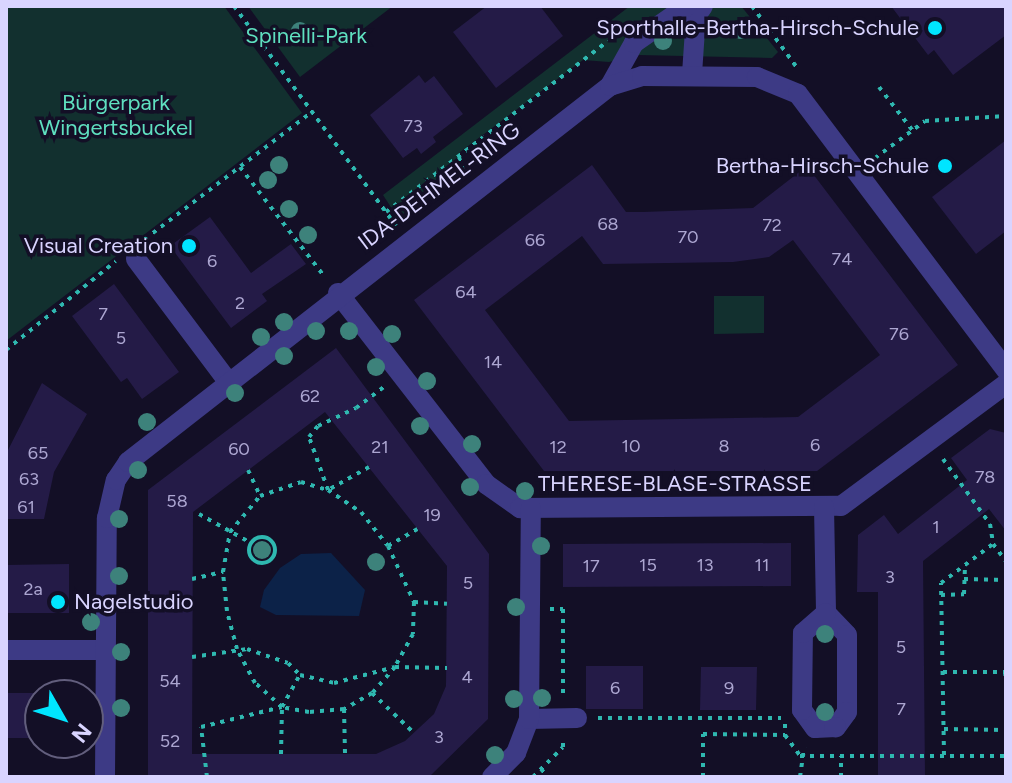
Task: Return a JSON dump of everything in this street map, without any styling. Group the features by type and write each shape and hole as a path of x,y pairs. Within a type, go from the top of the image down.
{"street":[{"path":"610,86 634,43 687,6"},
{"path":"692,74 696,16 703,6"},
{"name":"IDA-DEHMEL-RING","path":"105,777 107,518 116,480 142,446 610,86 642,76 692,74 757,77 798,94"},
{"path":"798,94 1006,370"},
{"path":"132,253 227,380"},
{"name":"THERESE-BLASE-STRASSE","path":"338,293 486,484 520,508 841,506 1006,384"},
{"name":"THERESE-BLASE-STRASSE","path":"824,507 826,613"},
{"path":"492,777 516,753 529,719 531,508"},
{"path":"826,613 847,635 847,712 836,727 815,728 793,714 803,633 826,613"},
{"path":"6,650 107,650"},
{"path":"529,719 570,718"}],"path":[{"path":"234,6 407,241"},
{"path":"752,6 806,79 798,94"},
{"path":"386,212 613,37"},
{"path":"879,87 913,131"},
{"path":"6,350 312,112"},
{"path":"883,152 925,121 1006,116"},
{"path":"240,167 338,293"},
{"path":"328,490 309,437 318,426 356,408 401,373"},
{"path":"930,441 990,524 993,544 1006,561"},
{"path":"328,490 369,467"},
{"path":"248,470 260,496"},
{"path":"207,777 201,727 282,707 309,712 344,709 372,693 395,667 413,634 414,602 388,546 361,512 328,490 301,482 260,496 230,532 223,572 237,649 255,683 282,707"},
{"path":"199,514 251,543 267,538 275,553 261,563 249,552 251,543"},
{"path":"388,546 417,529"},
{"path":"944,755 941,583 993,544"},
{"path":"941,595 964,594 965,565"},
{"path":"192,579 223,572"},
{"path":"964,579 1006,580"},
{"path":"414,602 447,604"},
{"path":"529,608 563,609 570,718 563,747 533,777"},
{"path":"192,657 237,649 288,663 300,675 334,683 395,667 447,668"},
{"path":"943,672 1005,671 1006,682"},
{"path":"281,754 282,707 300,675"},
{"path":"372,693 414,733"},
{"path":"344,709 345,754"},
{"path":"615,709 616,718"},
{"path":"730,718 731,710"},
{"path":"570,718 730,718 793,714 785,735"},
{"path":"836,727 841,777"},
{"path":"800,777 800,756 815,728"},
{"path":"944,729 1006,730"},
{"path":"703,777 703,734 785,735"},
{"path":"785,735 800,756"},
{"path":"800,756 1006,756"},
{"path":"541,769 548,777"}],"green space":[{"name":"Bürgerpark Wingertsbuckel","path":"6,6 224,6 302,113 6,341"},
{"name":"Spinelli-Park","path":"248,6 393,6 300,77"},
{"path":"630,6 741,6 778,52 772,58 638,55 609,62 583,60 460,152 455,176 398,218 383,195"},
{"path":"714,296 764,296 764,333 714,334"}],"water":[{"path":"331,553 365,590 359,616 276,615 260,607 264,590 280,568 301,554"}],"building":[{"path":"487,6 540,6 563,36 496,88 453,32"},
{"path":"891,6 1006,6 1006,35 953,75 934,50 928,55"},
{"path":"419,75 425,83 434,76 463,114 433,137 436,142 421,154 417,148 403,158 370,115"},
{"path":"1006,140 1006,231 976,254 932,197"},
{"path":"592,165 626,212 753,208 807,166 958,365 817,471 544,471 414,300","holes":["582,236 603,264 733,262 769,257 793,240 880,355 798,417 569,421 485,310"]},
{"path":"210,217 251,273 291,244 306,264 262,294 267,301 231,328 170,246"},
{"path":"114,284 179,372 142,399 127,378 121,382 72,316"},
{"path":"336,348 489,554 488,719 429,777 148,777 148,490","holes":["325,412 447,566 446,686 434,714 405,741 376,754 192,754 193,512"]},
{"path":"42,383 87,414 54,472 44,519 6,519 6,454"},
{"path":"990,429 1006,433 1006,531 989,509 923,561 925,777 878,777 878,592 857,592 858,535 884,515 898,534 967,480 951,458"},
{"path":"791,543 791,586 563,587 563,544"},
{"path":"69,564 69,613 6,613 6,565"},
{"path":"586,666 643,666 643,709 586,709"},
{"path":"701,667 757,667 756,710 700,710"},
{"path":"6,693 24,693 24,738 6,738"}],"place":[{"name":"Sporthalle-Bertha-Hirsch-Schule","path":"935,28"},
{"name":"Bertha-Hirsch-Schule","path":"945,166"},
{"name":"Visual Creation","path":"189,246"},
{"name":"Nagelstudio","path":"58,602"}]}
